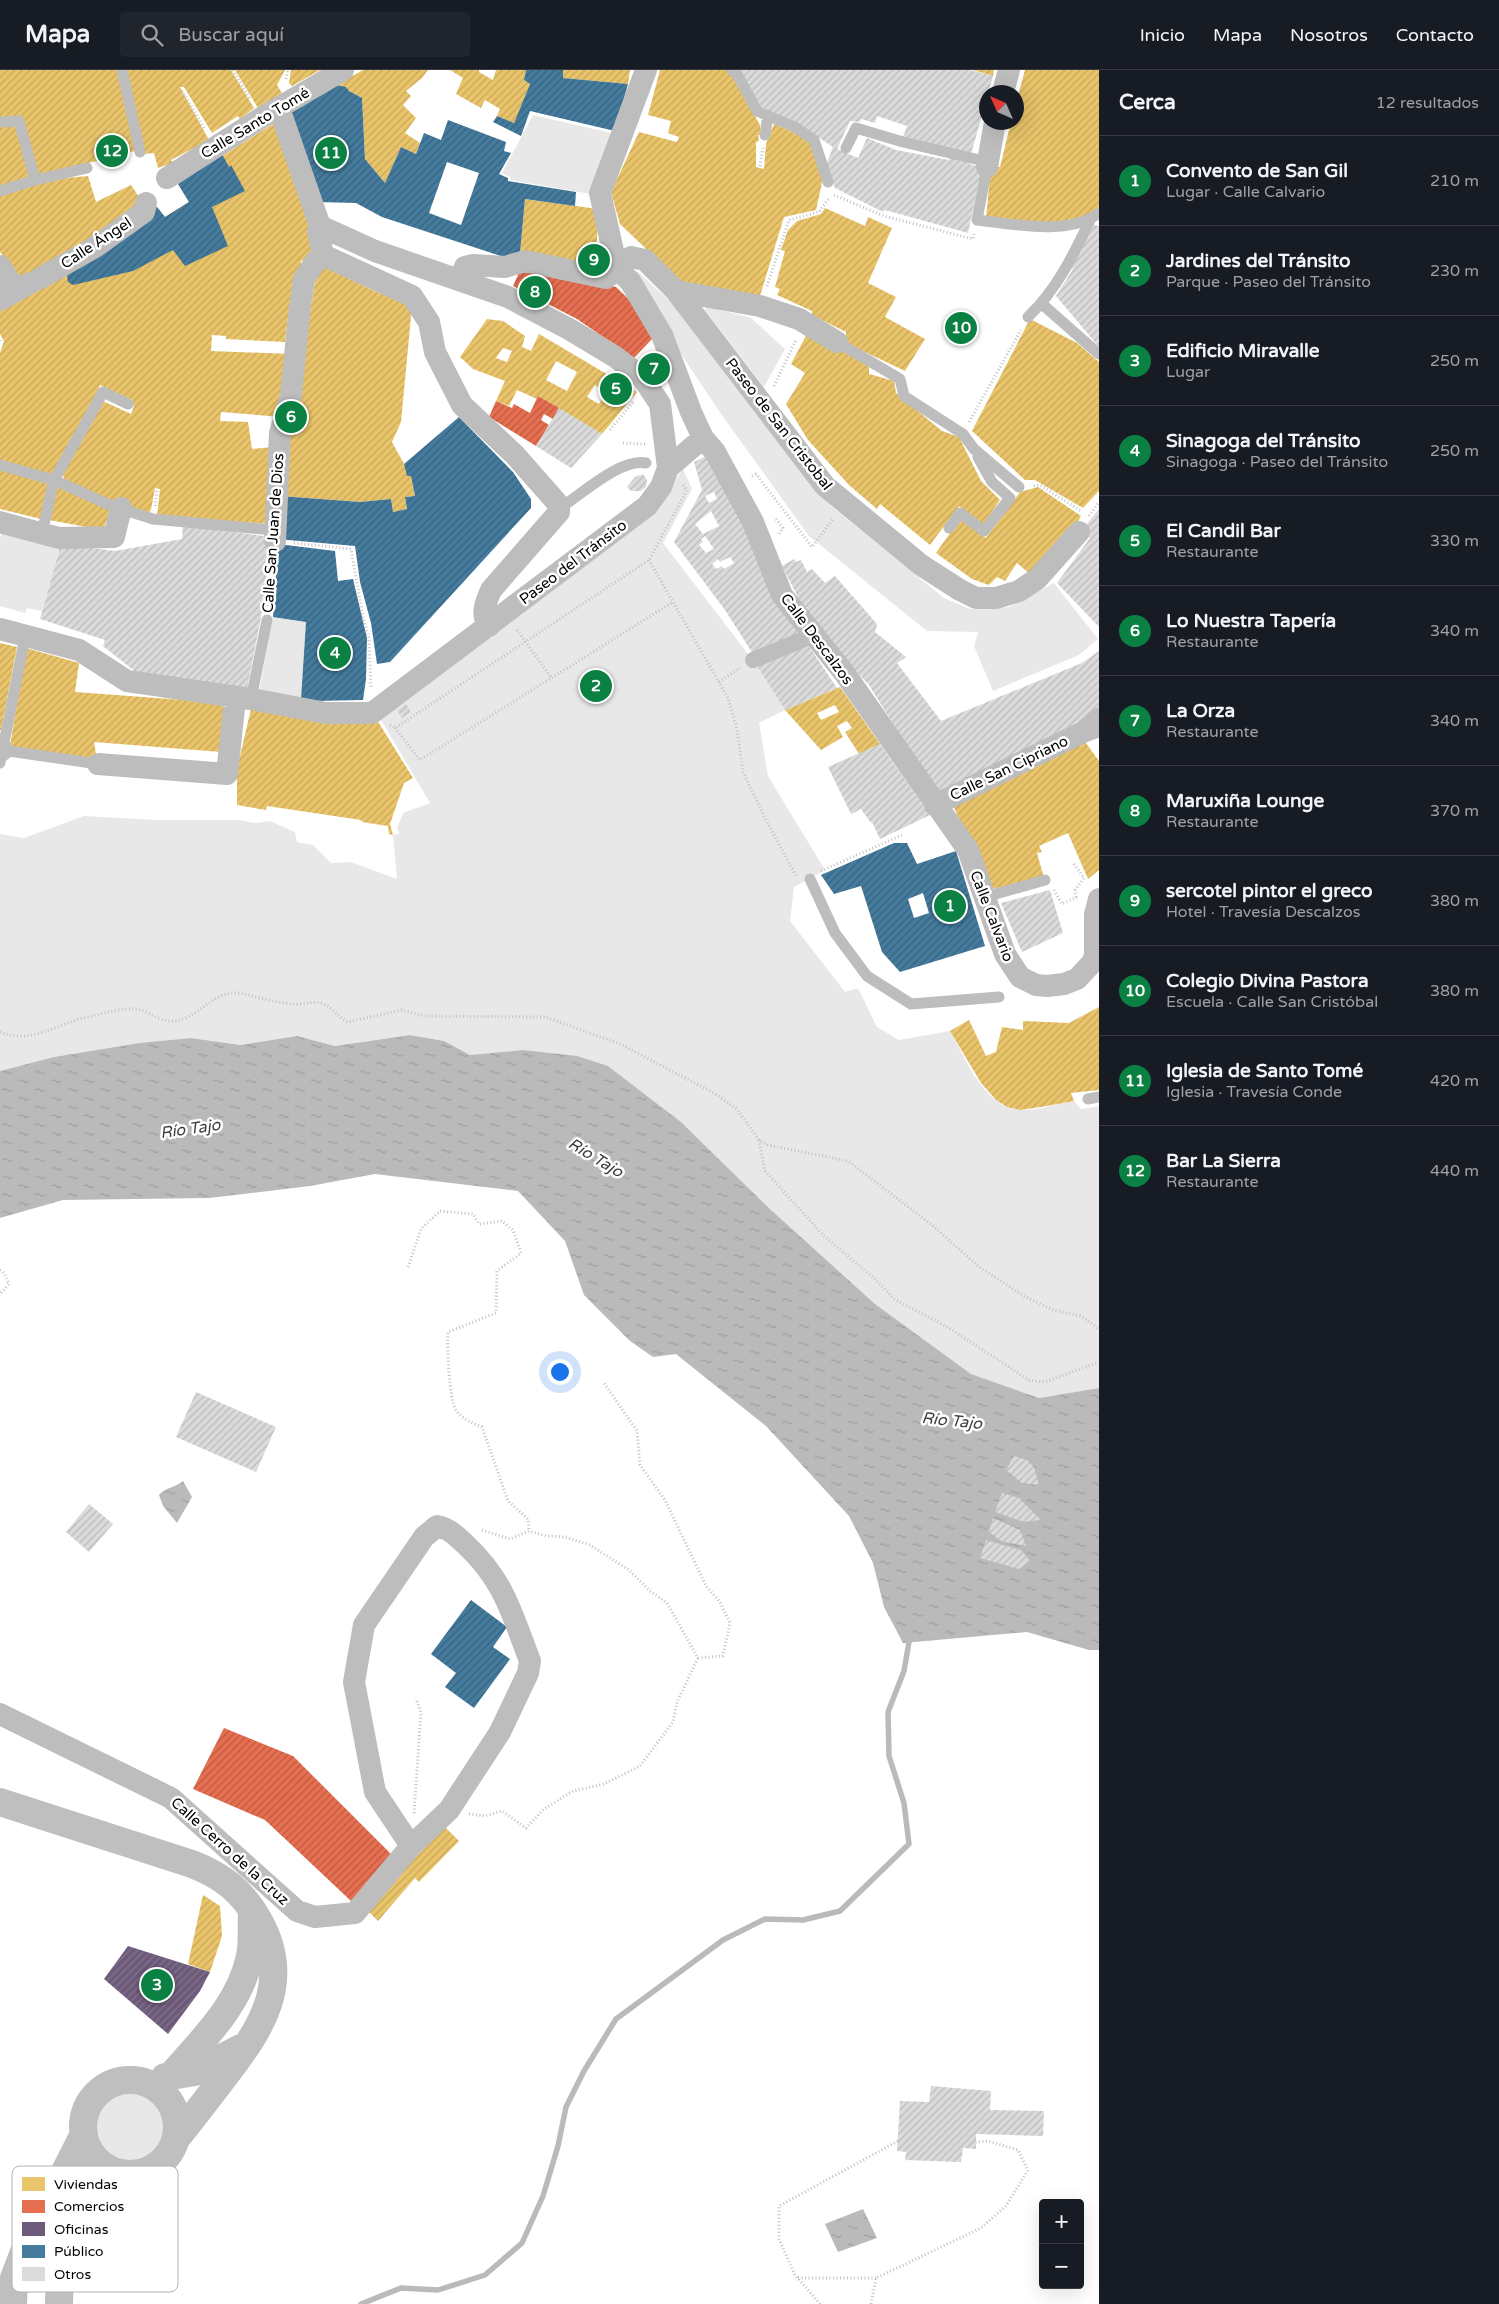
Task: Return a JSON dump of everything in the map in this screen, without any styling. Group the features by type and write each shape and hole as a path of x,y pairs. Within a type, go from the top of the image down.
{"main road":[{"path":"0,1802 192,1864 226,1881 236,1888 252,1908 268,1939 273,1979 264,2016 249,2044 176,2140 163,2161 154,2166"},
{"path":"176,2140 175,2112 168,2099 158,2089 158,2079 229,2007 244,1977 251,1954 252,1908"},
{"path":"78,2166 88,2108 95,2096 106,2088 118,2082 158,2079 195,2072 249,2044"},
{"path":"84,2134 88,2149 106,2166"},
{"path":"68,2166 84,2134"},
{"path":"13,2304 19,2292"},
{"path":"59,2304 63,2292"}],"street":[{"name":"Calle Santo Tomé","path":"167,178 270,113 343,70"},
{"path":"646,70 600,193 617,269 630,280 662,335 691,412 703,438"},
{"path":"1005,85 1009,70"},
{"path":"270,113 320,226 375,252 460,279 508,297 569,329 614,356 642,377 660,404 668,468"},
{"path":"987,165 994,130"},
{"name":"Calle Ángel","path":"21,288 95,247 144,212 146,203"},
{"path":"320,226 318,231 323,255 412,296 429,322 435,352 462,405 514,455 559,505 559,512 492,590 484,605 485,620 497,619"},
{"name":"Calle San Juan de Dios","path":"274,535 280,433 291,395 304,279 316,261 323,255"},
{"name":"Paseo de San Cristobal","path":"617,269 632,257 645,260 676,291 825,486 921,565 960,590 976,598 996,598 1019,591 1037,579 1084,524"},
{"path":"460,279 465,267 473,265 505,267 525,261 606,278 617,269"},
{"path":"0,266 21,288"},
{"path":"676,291 760,306 804,323 837,342"},
{"name":"Paseo del Tránsito","path":"372,713 647,506 661,487 668,468 703,438"},
{"name":"Calle Descalzos","path":"703,438 715,452 753,522 782,595 845,674 935,805"},
{"path":"0,522 60,538 114,537 116,507"},
{"path":"0,630 79,650 127,680 326,713 372,713"},
{"path":"753,660 814,635"},
{"path":"98,764 227,774 243,698"},
{"name":"Calle San Cipriano","path":"935,805 1094,726"},
{"name":"Calle Calvario","path":"935,805 968,850 1012,968 1020,977 1028,982 1047,986 1064,984 1077,979 1092,963 1095,956 1095,914 1089,897"},
{"path":"437,1526 447,1528 485,1562 499,1585 530,1661 528,1672 500,1732 449,1810 411,1846 375,1792 354,1682 364,1625 424,1537 437,1526"},
{"name":"Calle Cerro de la Cruz","path":"0,1714 171,1798 297,1911 316,1917 355,1913 411,1846"},
{"path":"192,1864 210,1834"}],"lane":[{"path":"122,70 140,152"},
{"path":"732,70 738,76 757,111 795,127 814,140 828,182"},
{"path":"765,135 768,116"},
{"path":"0,122 19,121 35,180"},
{"path":"846,148 856,128 987,165 977,220 1051,227 1094,216"},
{"path":"0,191 35,180 87,168"},
{"path":"1028,318 1042,304 1069,266 1094,216"},
{"path":"1042,304 1099,354"},
{"path":"837,342 900,379 904,396 963,434 974,449 992,482 1010,498 984,531 960,513 949,528"},
{"path":"42,532 54,480 103,392 128,404"},
{"path":"974,449 1019,486"},
{"path":"559,505 566,504 627,465 640,461 646,463"},
{"path":"0,465 54,480 116,507 153,519 274,535"},
{"name":"Calle San Juan de Dios","path":"243,698 267,620"},
{"path":"25,637 1,755 98,764"},
{"path":"810,877 835,932 867,976 911,1004 999,997"},
{"path":"985,897 1048,883"}],"path":[{"path":"233,70 270,113"},
{"path":"182,91 216,147"},
{"path":"760,306 788,220 819,212 831,194 884,216 973,239 977,220"},
{"path":"963,434 1028,318"},
{"path":"764,407 804,323"},
{"path":"610,430 648,385"},
{"path":"395,728 649,560 687,490 668,468"},
{"path":"750,481 752,475 756,474 812,547 846,503"},
{"path":"1019,486 1040,485 1084,524 1099,502"},
{"path":"762,545 778,535 783,528 773,514"},
{"path":"274,535 351,550 363,617 369,638 372,713 395,728 420,760 673,602"},
{"name":"Calle San Juan de Dios","path":"267,620 274,535"},
{"path":"649,560 728,698 737,729 743,772 762,814 798,880 810,877 902,834"},
{"path":"497,619 524,641 551,677"},
{"path":"719,682 753,660"},
{"path":"1048,883 1062,904 1089,897"},
{"path":"0,1032 24,1038 84,1018 136,1009 160,1020 173,1022 190,1016 220,996 231,992 244,992 259,998 292,1004 307,1004 316,1001 325,1004 348,1022 401,1010 424,1016 545,1017 620,1044 714,1093 737,1110 759,1140 765,1171 824,1236 874,1278 894,1299 949,1328 1028,1380 1045,1382 1096,1363"},
{"path":"759,1140 780,1148 848,1161 932,1226 978,1266 1024,1296 1053,1310 1081,1316 1099,1329"},
{"path":"408,1267 421,1229 440,1211 473,1214 479,1224 502,1220 513,1230 521,1253 497,1271 496,1313 448,1332 446,1350 454,1408 463,1418 482,1427 508,1501 528,1519 529,1531"},
{"path":"0,1270 4,1273 9,1284 0,1294"},
{"path":"604,1383 637,1431 640,1466 664,1500 706,1586 720,1602 730,1623 723,1656 698,1658"},
{"path":"447,1528 462,1524 510,1539 529,1531 546,1536 565,1537 590,1545 629,1570 650,1591 667,1603 698,1658"},
{"path":"449,1810 485,1816 502,1811 526,1828 544,1809 573,1791 604,1784 640,1766 673,1722 677,1702 698,1658"},
{"path":"411,1846 421,1712 416,1699"},
{"path":"820,2304 798,2278 778,2238 779,2206 898,2141"},
{"path":"798,2278 876,2278 981,2228 1006,2206 1028,2170 1018,2150 988,2141 976,2142"},
{"path":"871,2304 876,2278"}],"shaded area":[{"path":"533,115 611,133 591,194 510,180 510,177 502,173"},
{"path":"636,270 671,302 831,506 944,598 970,609 1009,607 1054,583 1098,639 1079,655 993,691 974,646 978,632 927,631 809,536 721,414 673,342"},
{"path":"706,306 751,318 785,349 764,387 705,310"},
{"path":"683,469 692,489 663,543 755,663 785,710 759,723 768,776 825,870 794,887 790,921 845,992 858,988 877,1027 899,1040 950,1031 977,1080 996,1100 1007,1107 1027,1110 1074,1101 1081,1109 1099,1106 1099,1388 1039,1398 971,1374 875,1304 770,1209 681,1122 608,1066 523,1050 470,1055 444,1041 410,1035 335,1046 297,1036 240,1045 191,1038 139,1043 54,1057 0,1071 0,834 24,838 84,816 156,820 237,820 256,823 270,821 295,832 297,842 313,845 331,863 351,862 397,879 393,835 399,834 397,828 403,813 430,803 380,718 654,510"},
{"path":"3,530 61,544 42,611 27,608 25,613 0,606 0,537"},
{"path":"273,617 306,622 301,697 259,692"},
{"path":"138,2090 157,2100 165,2112 167,2126 165,2140 157,2152 145,2160 124,2162 105,2152 97,2140 95,2119 105,2100 117,2092"}],"water":[{"name":"Río Tajo","path":"410,1035 444,1041 470,1055 523,1050 577,1056 608,1066 681,1122 770,1209 875,1304 971,1374 1039,1398 1099,1388 1099,1650 1089,1650 1027,1632 903,1643 884,1607 873,1563 849,1516 766,1426 676,1354 653,1357 630,1341 584,1295 565,1241 518,1191 375,1174 310,1186 209,1198 63,1200 0,1218 0,1071 54,1057 139,1043 191,1038 240,1045 297,1036 335,1046"},
{"path":"183,1481 192,1497 177,1523 163,1506 159,1495 164,1490"},
{"path":"863,2209 877,2238 838,2252 825,2224"}],"building: Viviendas":[{"path":"0,70 117,70 135,151 38,176 22,120 0,120"},
{"path":"125,70 231,70 254,108 240,119 238,116 212,133 184,87 180,87 209,140 171,160 173,163 158,168 154,153 144,154"},
{"path":"235,70 285,70 277,85 282,93 258,108"},
{"path":"291,70 320,70 292,86 289,83"},
{"path":"363,70 428,70 422,78 406,91 411,96 403,105 416,118 405,133 420,143 416,154 401,147 385,183 365,159 362,98 349,91 346,87 337,85"},
{"path":"450,70 479,70 479,72 493,80 496,70 526,70 524,80 530,84 514,123 497,116 500,109 485,100 481,108 456,94 463,78"},
{"path":"563,70 630,70 628,84 563,78"},
{"path":"660,70 729,70 760,125 761,135 758,135 759,141 756,142 756,167 764,169 766,144 774,124 807,138 813,143 823,178 816,210 784,217 760,296 681,282 620,224 611,192 639,132 677,142 679,137 668,133 671,121 648,115"},
{"path":"973,70 994,70 993,76"},
{"path":"1025,70 1099,70 1099,207 1090,215 1049,224 986,218 991,167 1000,167 1009,130 1024,130 1024,85 1021,85"},
{"path":"279,120 309,208 313,258 301,261 300,284 289,309 285,342 226,339 226,336 212,335 211,351 292,354 282,417 221,412 220,421 248,422 252,449 273,447 269,524 157,516 160,489 155,488 151,510 148,514 66,483 62,473 103,401 131,414 134,406 132,400 100,385 89,413 51,476 0,460 0,353 4,341 0,334 0,304 98,248 157,207 165,217 189,202 178,184"},
{"path":"15,123 31,180 0,189 0,124"},
{"path":"88,176 96,202 131,185 143,203 117,226 22,279 0,252 0,195 55,179"},
{"path":"525,199 598,209 596,271 520,253"},
{"path":"825,208 865,226 868,217 892,228 868,283 896,297 885,317 925,339 905,371 846,343 846,332 812,315 812,311 777,295 780,289 775,287 785,251 781,250 788,230 797,221 821,214"},
{"path":"318,263 372,290 412,306 401,422 392,442 404,464 407,476 411,476 415,496 405,497 407,509 393,512 391,499 360,502 280,496"},
{"path":"487,319 503,321 525,336 522,347 531,351 539,334 637,392 602,434 538,396 537,399 517,390 509,406 496,401 505,381 473,369 460,357","holes":["503,348 512,351 507,362 496,358","556,361 577,372 567,391 546,380","595,385 606,392 599,404 587,397"]},
{"path":"1030,319 1077,343 1099,362 1099,491 1083,508 1035,480 1025,480 972,431"},
{"path":"808,332 869,364 869,374 894,381 896,393 942,431 959,437 981,481 1000,500 983,525 959,506 930,545 880,504 877,509 849,485 808,440 786,404 805,373 791,364"},
{"path":"0,467 51,485 41,519 0,509"},
{"path":"55,484 111,509 103,530 49,520"},
{"path":"1038,487 1081,516 1070,537 1031,575 1017,563 1005,581 997,577 989,585 972,579 936,553 960,519 986,538 1020,492"},
{"path":"0,643 17,647 1,730 0,730"},
{"path":"26,648 79,663 75,692 224,703 221,752 94,742 97,760 10,746"},
{"path":"840,687 880,744 859,754 845,732 852,728 847,721 837,726 843,737 821,750 785,710","holes":["835,705 839,712 821,720 817,713"]},
{"path":"251,709 377,720 413,778 404,783 390,824 393,835 389,834 388,826 362,822 361,820 267,806 266,810 237,805 237,769"},
{"path":"1083,739 1099,761 1099,870 1088,879 1068,833 1039,846 1042,852 1037,853 1044,878 987,890 952,802"},
{"path":"1099,1007 1099,1090 1071,1093 1074,1101 1041,1107 1020,1110 1007,1107 996,1100 981,1083 950,1031 969,1020 986,1056 996,1052 1002,1027 1023,1030 1023,1021 1069,1023"},
{"path":"445,1827 459,1841 419,1882 415,1878 378,1921 367,1910"},
{"path":"203,1895 220,1906 222,1936 210,1972 188,1964"}],"building: Comercios":[{"path":"521,268 616,287 641,311 653,338 634,358 577,319 513,286"},
{"path":"538,396 559,408 553,419 544,414 541,420 549,425 536,446 489,417 496,401 512,408 514,404 530,413"},
{"path":"224,1728 293,1756 391,1854 351,1901 265,1820 193,1789"}],"building: Oficinas":[{"path":"128,1946 210,1972 200,1991 168,2034 104,1979"}],"building: Público":[{"path":"526,70 563,70 563,78 628,84 615,131 530,111 521,136 493,122 497,116 514,123 530,84 524,80"},
{"path":"337,85 346,87 349,91 362,98 365,159 385,183 401,147 416,154 424,133 441,140 448,120 506,142 504,151 511,153 499,174 508,178 508,181 576,192 575,206 525,199 520,253 513,260 382,217 356,203 317,202 284,113","holes":["447,162 479,173 461,225 429,213"]},
{"path":"222,154 229,167 231,165 245,191 212,207 228,246 185,266 173,250 133,271 73,285 68,282 66,269 157,207 165,217 189,202 178,184"},
{"path":"459,417 513,472 531,499 531,508 390,662 377,664 371,623 360,582 355,546 277,539 280,496 360,502 391,499 393,512 407,509 405,497 415,496 411,476 407,476 404,464"},
{"path":"278,544 335,551 338,581 353,579 367,638 366,679 363,700 314,701 301,699 306,622 273,617"},
{"path":"894,843 907,843 917,864 956,851 985,946 900,972 882,952 861,886 834,894 821,875","holes":["923,893 929,913 914,918 908,899"]},
{"path":"471,1600 507,1627 493,1647 510,1659 474,1708 445,1687 456,1673 431,1654"}],"building: Otros":[{"path":"740,70 970,70 993,76 990,85 979,85 979,126 969,164 982,167 968,233 885,210 883,212 835,188 826,165 833,147 792,120 759,106","holes":["877,116 907,126 903,137 951,149 949,160 896,150 867,138 858,158 837,149 850,121 860,122 861,119 875,123"]},
{"path":"1092,224 1099,226 1099,347 1056,296 1073,269 1072,267"},
{"path":"559,408 602,434 571,468 536,446"},
{"path":"708,455 801,635 753,654 725,610 674,542 702,490 694,462","holes":["714,492 717,499 709,503 705,496","711,511 719,526 703,534 695,524","705,536 714,549 706,553 699,545 703,542 701,539","730,557 734,563 724,569 722,566 716,569 712,564 718,559 720,562"]},
{"path":"643,474 647,480 646,487 641,491 631,491 627,487 635,477"},
{"path":"1099,509 1099,627 1057,583 1090,538 1082,530"},
{"path":"183,525 271,537 262,612 247,689 147,681 103,646 105,640 40,619 61,544 115,551 182,539"},
{"path":"794,559 796,562 801,560 807,572 812,569 825,583 835,576 877,624 875,632 906,657 897,663 941,721 1082,663 1099,651 1099,709 1030,751 938,796 869,685 847,662 800,601 782,566"},
{"path":"804,639 837,688 785,710 755,663"},
{"path":"406,704 411,712 402,718 397,710"},
{"path":"880,744 930,815 880,839 872,822 861,809 851,814 828,767"},
{"path":"1050,890 1063,933 1022,952 1001,903"},
{"path":"196,1392 276,1427 256,1472 176,1437"},
{"path":"1014,1456 1027,1460 1034,1467 1039,1485 1022,1483 1006,1470"},
{"path":"1002,1493 1019,1498 1041,1520 1024,1522 995,1512"},
{"path":"89,1504 113,1524 89,1552 66,1532"},
{"path":"993,1518 1020,1530 1026,1546 1001,1541 989,1532"},
{"path":"986,1540 1021,1550 1030,1561 1019,1569 980,1558"},
{"path":"931,2086 991,2091 990,2110 1044,2111 1043,2136 976,2134 976,2149 963,2148 961,2162 905,2160 906,2152 897,2151 900,2101 929,2102"}],"waterway":[{"path":"361,2304 401,2288 438,2290 485,2275 522,2243 543,2196 558,2146 566,2107 584,2071 616,2019 723,1940 765,1919 803,1920 840,1911 909,1844 904,1803 889,1756 888,1712 904,1671 910,1636"}],"place":[{"name":"Bar La Sierra","path":"112,151"},
{"name":"Iglesia de Santo Tomé","path":"331,153"},
{"name":"sercotel pintor el greco","path":"594,260"},
{"name":"Maruxiña Lounge","path":"535,292"},
{"name":"Colegio Divina Pastora","path":"961,328"},
{"name":"La Orza","path":"654,369"},
{"name":"El Candil Bar","path":"616,389"},
{"name":"Lo Nuestra Tapería","path":"291,417"},
{"name":"Sinagoga del Tránsito","path":"335,653"},
{"name":"Jardines del Tránsito","path":"596,686"},
{"name":"Convento de San Gil","path":"950,906"},
{"name":"Edificio Miravalle","path":"157,1985"}]}
